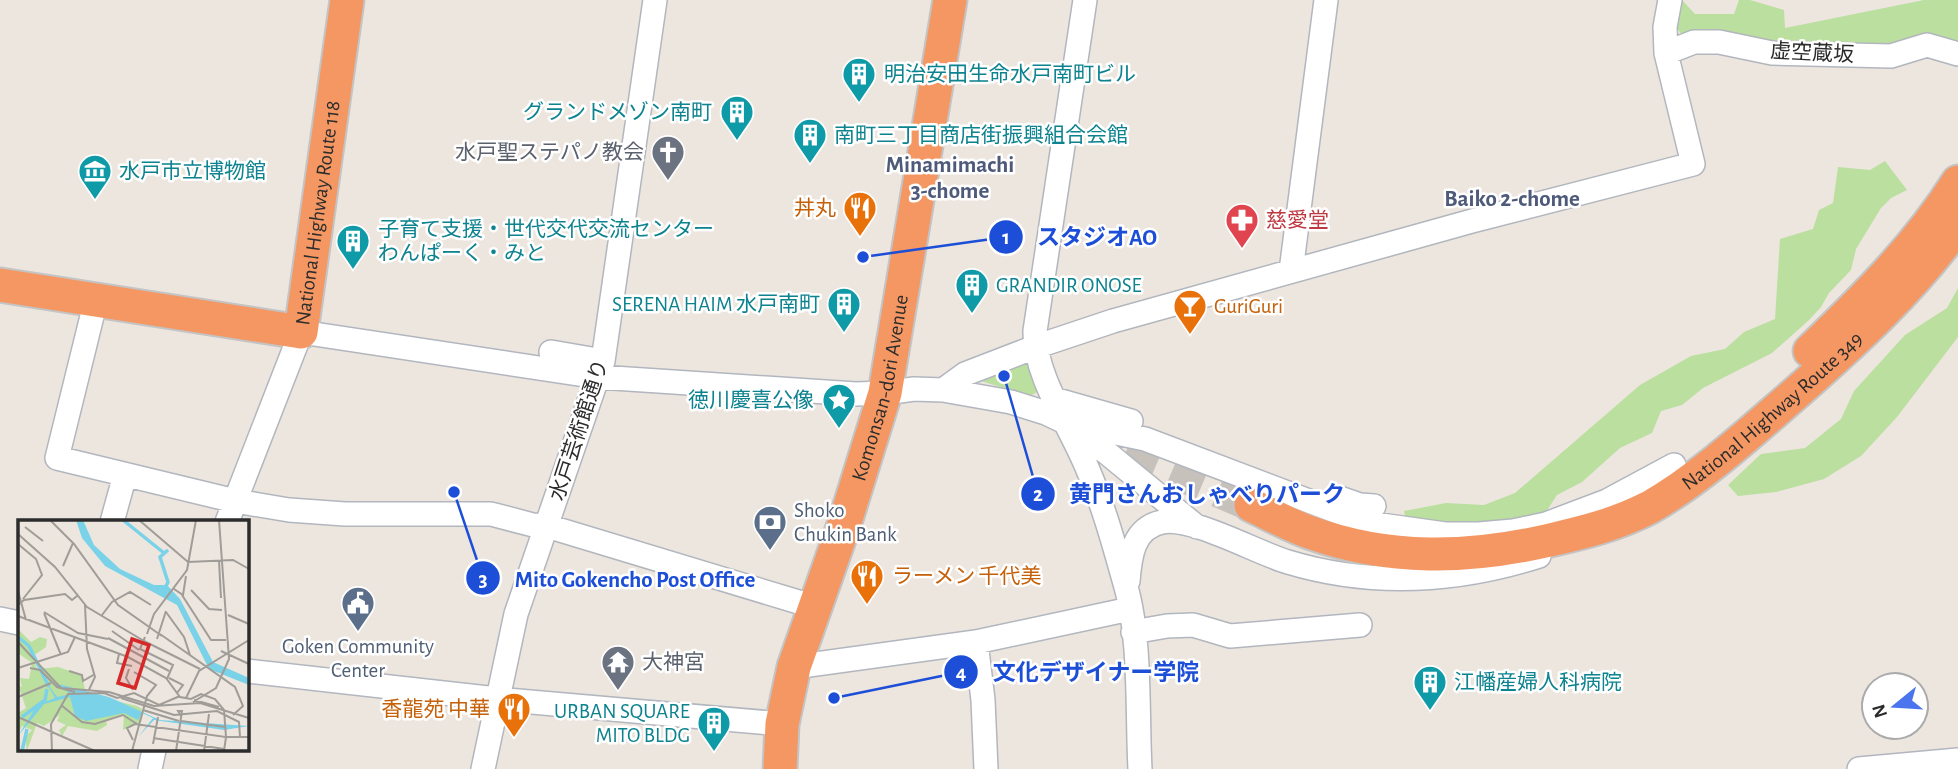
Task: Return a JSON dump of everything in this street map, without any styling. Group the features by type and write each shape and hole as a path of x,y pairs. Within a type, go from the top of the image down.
{"highway":[{"name":"National Highway Route 118","path":"0,285 301,332 347,0"},
{"name":"Komonsan-dori Avenue","path":"780,769 782,724 794,667 873,437 885,393 950,0"},
{"name":"National Highway Route 349","path":"1549,541 1608,510 1674,465 1808,354 1854,309 1920,235 1958,182"},
{"name":"National Highway Route 349","path":"1251,505 1309,532 1374,549 1448,556 1549,541 1615,524 1652,506 1749,434 1822,370 1902,293 1958,225"}],"street":[{"name":"水戸芸術館通り","path":"483,769 516,614 601,369 654,0"},
{"path":"1085,0 1035,331 1035,347 1054,399 1094,484 1128,600 1133,632 1140,769"},
{"path":"1291,271 1326,0"},
{"path":"943,390 965,374 1113,321 1601,186 1693,164 1666,53 1665,27 1670,0"},
{"name":"虚空蔵坂","path":"1666,53 1694,42 1719,41 1772,53 1891,56 1927,45 1958,54"},
{"path":"96,300 57,458 125,475 231,511 491,514 547,526 815,607"},
{"path":"231,511 301,332 601,369 842,393 943,390 1011,401 1067,423 1145,439 1367,523 1445,534 1502,532 1546,524 1606,501 1674,465"},
{"path":"551,352 601,369"},
{"path":"1054,399 1147,426 1340,498 1360,505 1374,506"},
{"path":"1067,423 1198,527"},
{"path":"113,520 125,475"},
{"path":"1128,600 1131,551 1145,530 1156,524 1174,521 1198,527 1287,562 1334,573 1386,579 1420,578 1455,576 1518,563 1597,538 1652,506"},
{"path":"794,667 976,642 1128,600"},
{"path":"0,619 18,623"},
{"path":"1133,632 1192,625 1230,636 1360,625"},
{"path":"976,642 983,700 986,769"},
{"path":"248,671 497,699 782,724"},
{"path":"1859,769 1958,760"}],"green space":[{"path":"1677,0 1682,0 1695,14 1734,14 1739,0 1750,0 1784,10 1785,28 1924,0 1958,0 1958,57 1934,61 1917,41 1871,46 1682,35 1671,20"},
{"path":"1885,161 1907,190 1891,198 1881,208 1856,249 1851,270 1809,320 1772,353 1703,388 1682,405 1661,411 1652,433 1620,448 1582,482 1557,495 1544,515 1500,525 1406,522 1404,511 1446,503 1484,505 1515,493 1640,385 1691,356 1725,349 1744,332 1775,319 1780,239 1813,229 1819,210 1833,203 1838,167 1870,170"},
{"path":"1958,288 1958,337 1897,417 1861,456 1824,479 1776,492 1738,496 1728,485 1761,454 1805,448 1841,419 1854,391 1905,335 1947,308"},
{"path":"1028,356 1039,391 1030,396 971,378"}],"tunnel":[{"path":"1080,432 1251,505"}],"place":[{"name":"明治安田生命水戸南町ビル","path":"859,104"},
{"name":"グランドメゾン南町","path":"737,142"},
{"name":"南町三丁目商店街振興組合会館","path":"810,165"},
{"name":"水戸聖ステパノ教会","path":"668,182"},
{"name":"水戸市立博物館","path":"95,201"},
{"name":"丼丸","path":"860,238"},
{"name":"慈愛堂","path":"1242,250"},
{"name":"スタジオAO","path":"863,257"},
{"name":"子育て支援・世代交代交流センター わんぱーく・みと","path":"353,271"},
{"name":"GRANDIR ONOSE","path":"972,315"},
{"name":"SERENA HAIM 水戸南町","path":"844,334"},
{"name":"GuriGuri","path":"1190,336"},
{"name":"黄門さんおしゃべりパーク","path":"1004,376"},
{"name":"徳川慶喜公像","path":"839,430"},
{"name":"Mito Gokencho Post Office","path":"454,492"},
{"name":"Shoko Chukin Bank","path":"770,552"},
{"name":"ラーメン 千代美","path":"867,606"},
{"name":"Goken Community Center","path":"358,633"},
{"name":"大神宮","path":"618,692"},
{"name":"文化デザイナー学院","path":"834,698"},
{"name":"江幡産婦人科病院","path":"1430,712"},
{"name":"香龍苑 中華","path":"514,739"},
{"name":"URBAN SQUARE MITO BLDG","path":"714,753"}],"district":[{"name":"Minamimachi 3-chome","path":"950,178"},
{"name":"Baiko 2-chome","path":"1512,199"}]}
